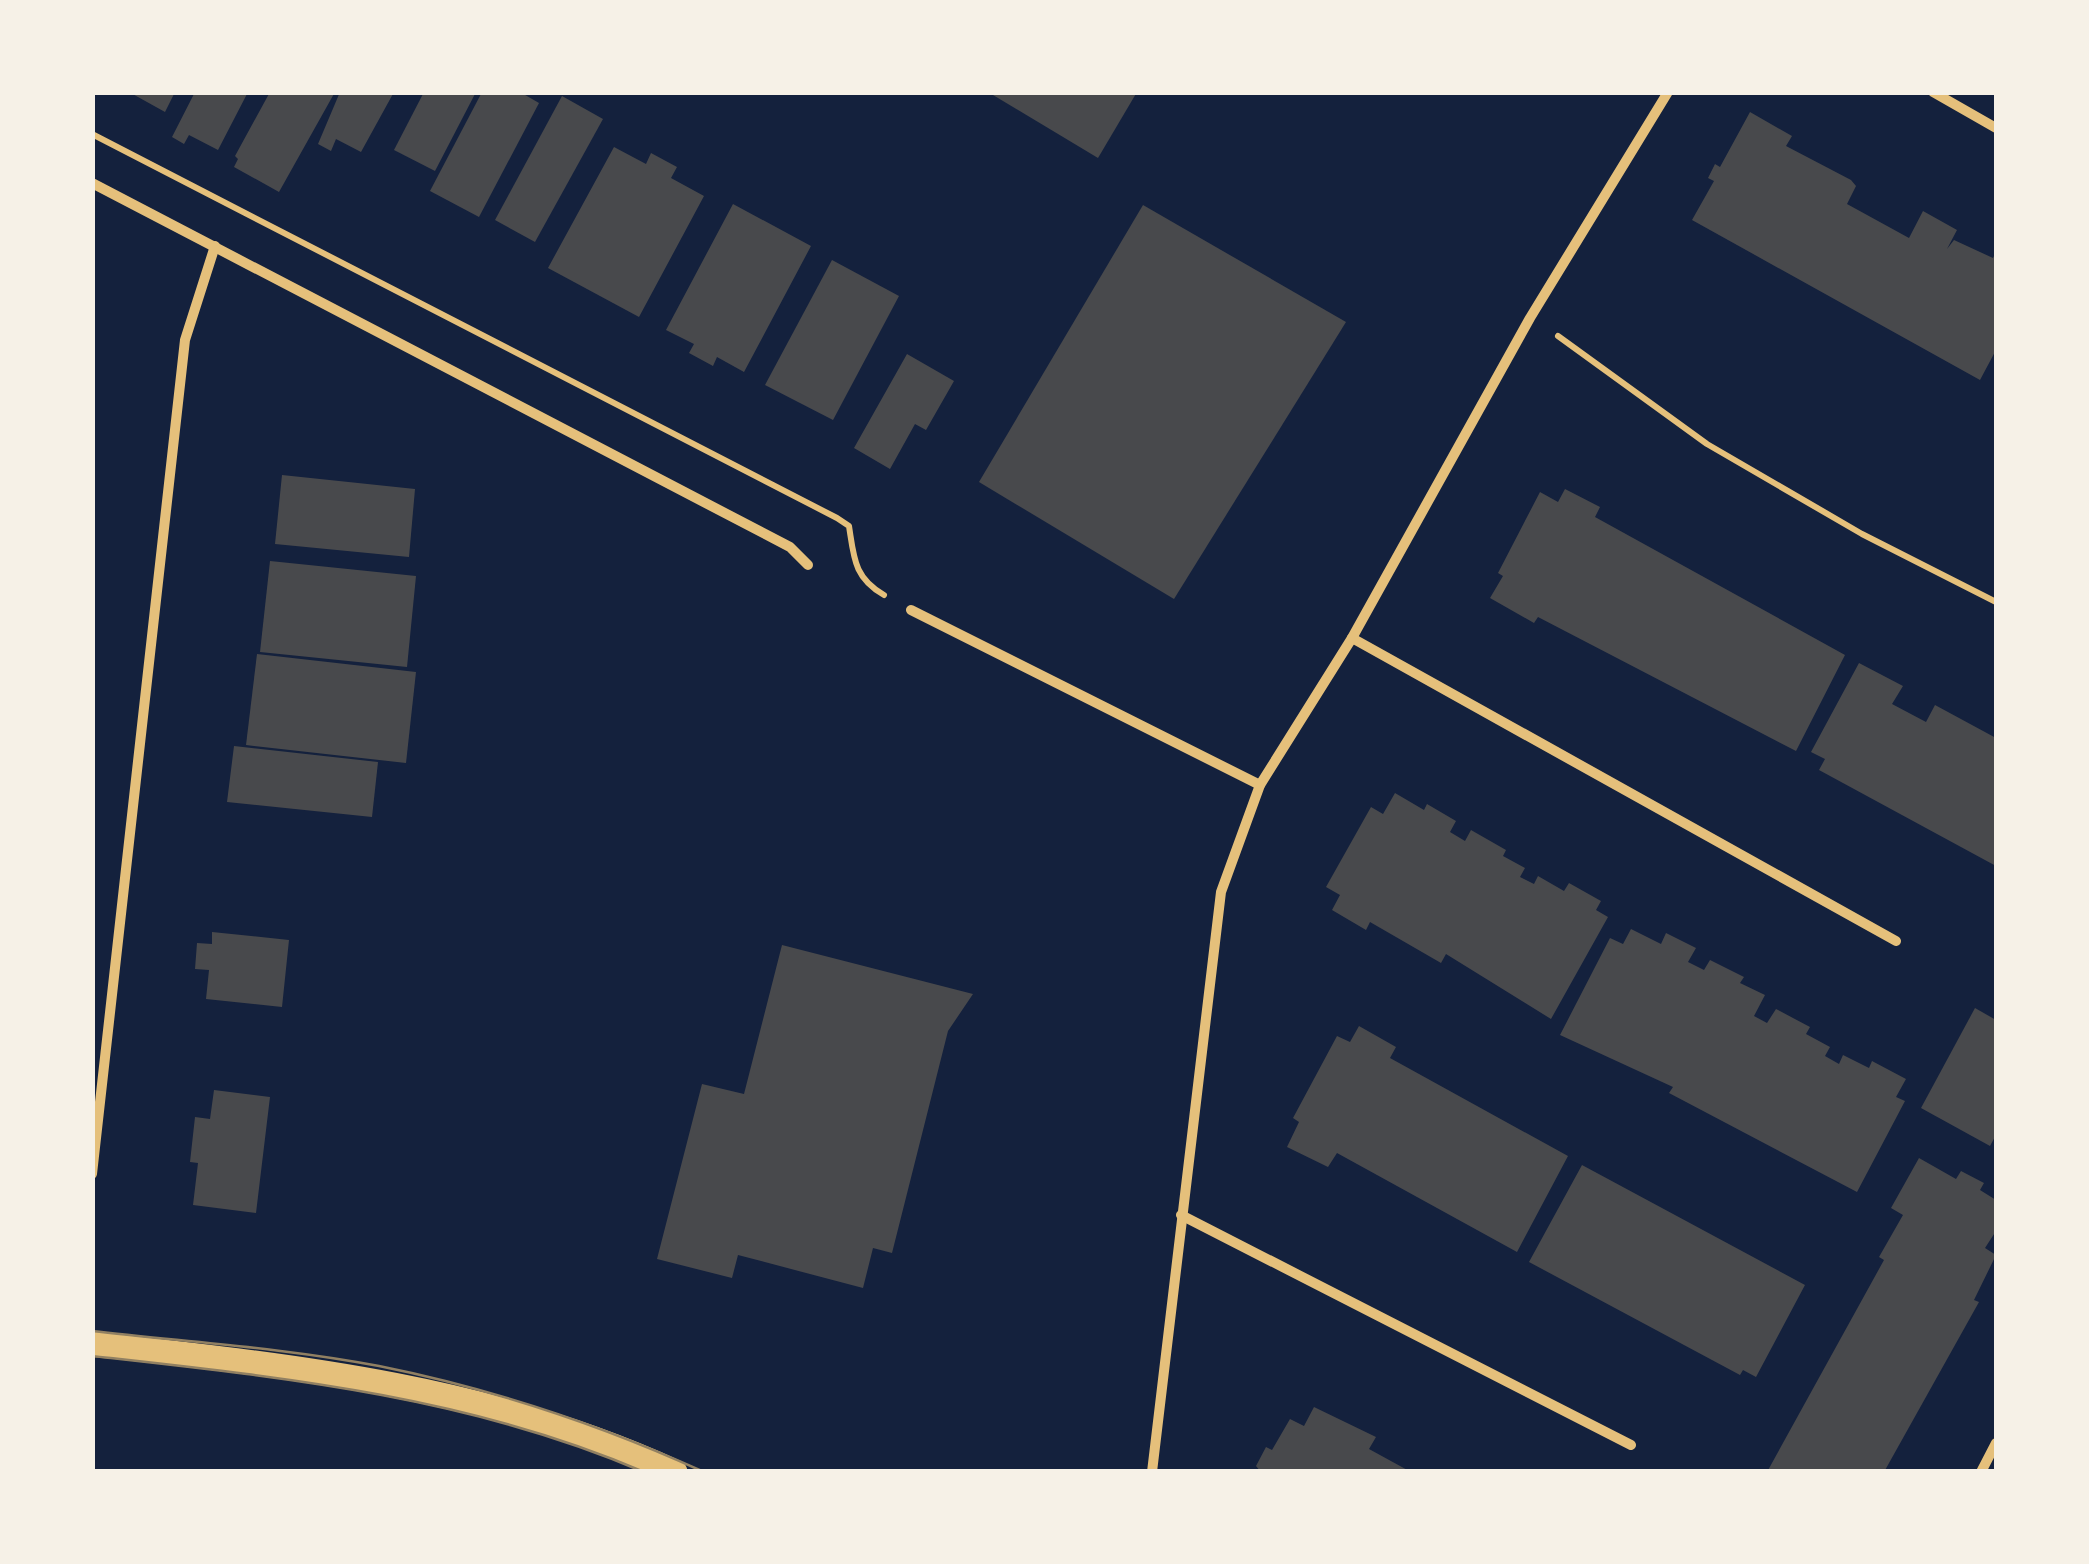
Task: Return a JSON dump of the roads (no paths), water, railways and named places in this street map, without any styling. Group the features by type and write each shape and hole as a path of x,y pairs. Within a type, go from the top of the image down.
{"main road":[{"path":"92,1344 323,1372 433,1392 604,1441 675,1472"}],"street":[{"path":"1152,1472 1221,892 1260,785 1352,638 1530,318 1668,92"},
{"path":"1933,92 1996,128"},
{"path":"92,183 790,548 808,565"},
{"path":"92,1174 186,340 215,246"},
{"path":"911,610 1260,785"},
{"path":"1352,638 1896,941"},
{"path":"1182,1215 1631,1444"},
{"path":"1981,1472 1996,1444"}],"tram line":[{"path":"92,1331 308,1354 421,1375 545,1410 704,1472"},
{"path":"92,1356 303,1382 442,1407 577,1446 644,1472"}]}
